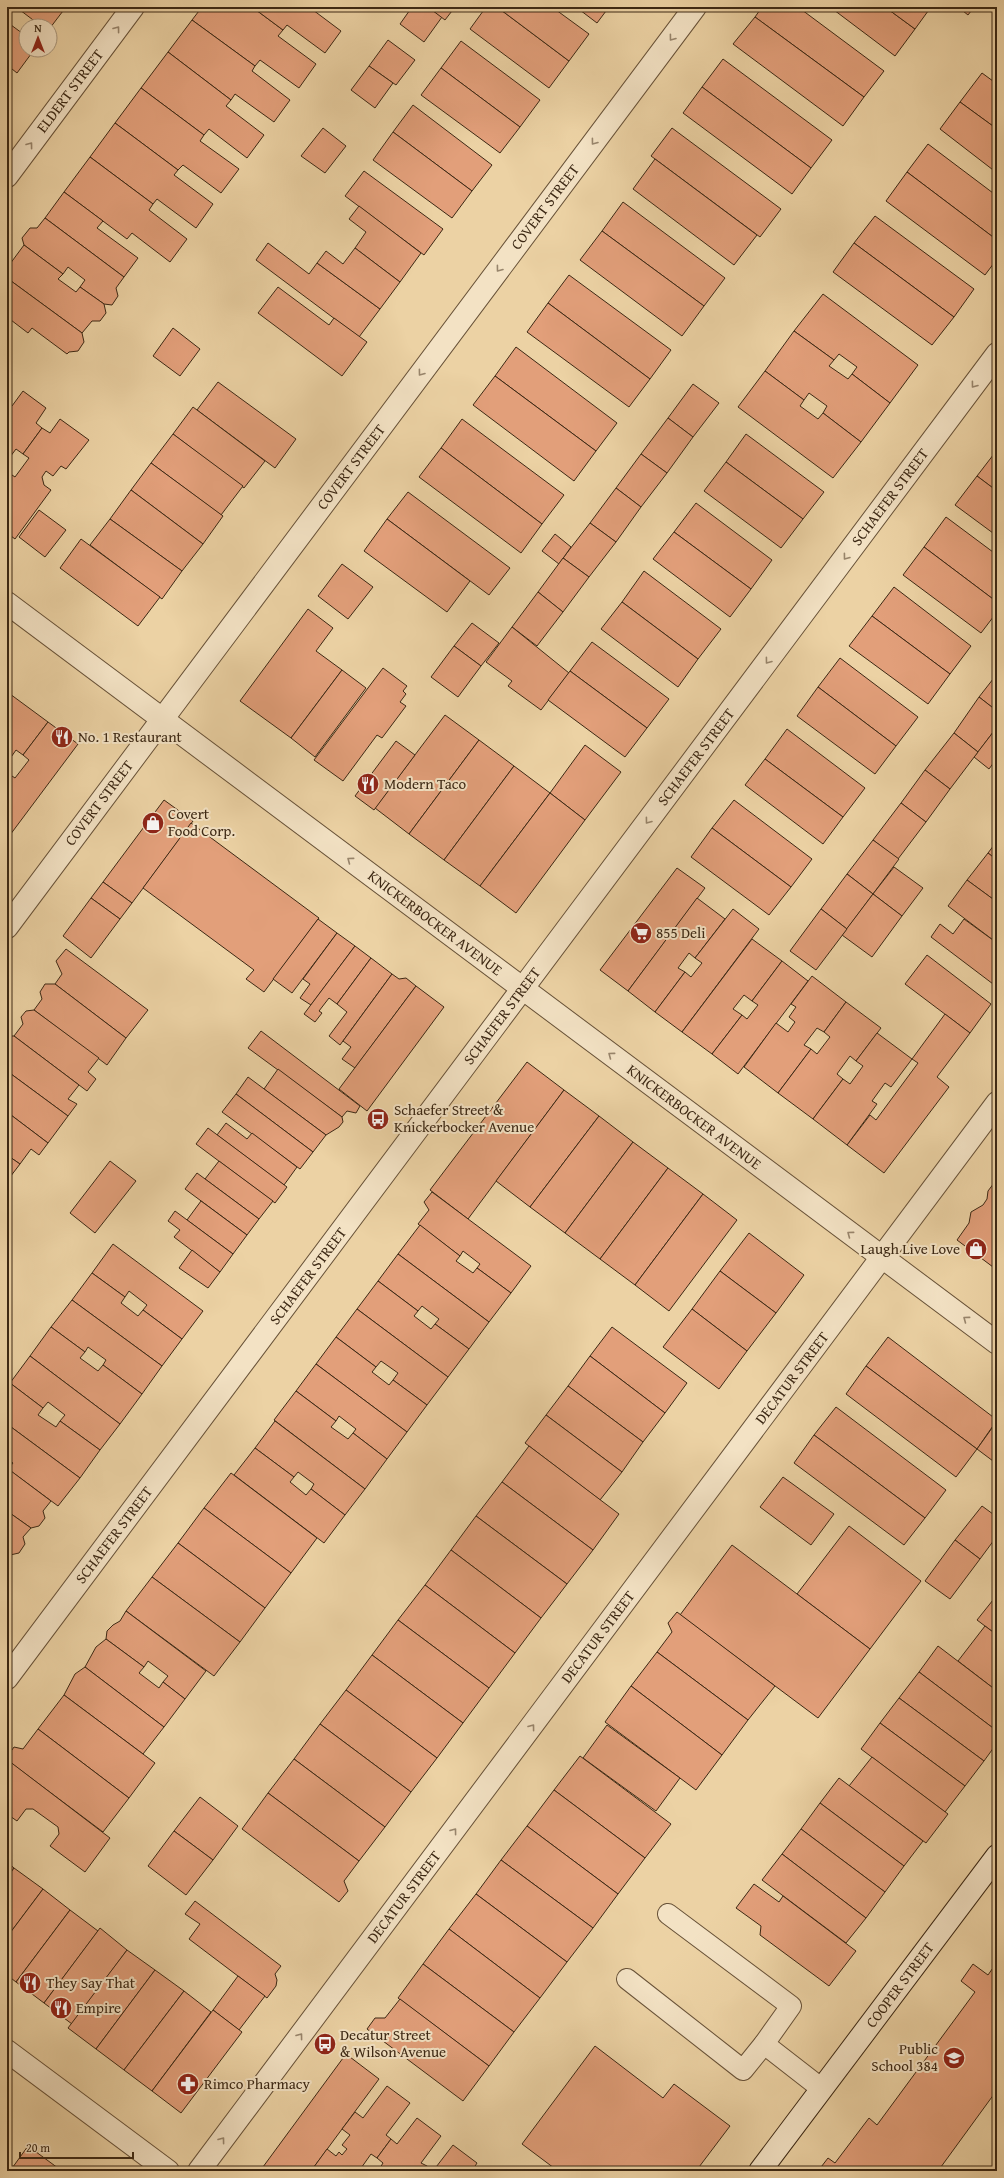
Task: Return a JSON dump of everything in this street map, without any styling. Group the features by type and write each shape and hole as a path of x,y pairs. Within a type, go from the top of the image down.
{"street":[{"name":"ELDERT STREET","path":"7,176 133,7"},
{"name":"COVERT STREET","path":"7,926 695,7"},
{"name":"SCHAEFER STREET","path":"7,1678 997,354"},
{"name":"KNICKERBOCKER AVENUE","path":"7,602 997,1343"},
{"name":"DECATUR STREET","path":"199,2171 997,1103"},
{"name":"COOPER STREET","path":"760,2171 997,1856"},
{"path":"7,2050 168,2171"}],"lane":[{"path":"627,1979 743,2070 792,2006 668,1914"},
{"path":"764,2044 822,2090"}],"building":[{"path":"16,7 66,7 58,18 30,18"},
{"path":"202,7 252,7 283,30 278,36 316,64 299,88 260,60 255,66 192,20"},
{"path":"252,7 309,7 341,31 325,53 287,25 283,30"},
{"path":"412,7 428,7 442,17 424,42 400,24"},
{"path":"428,7 455,7 445,20"},
{"path":"486,7 497,7 569,61 549,88 470,29"},
{"path":"497,7 552,7 589,34 569,61"},
{"path":"576,7 609,7 597,23"},
{"path":"762,7 798,7 884,71 864,97 755,17"},
{"path":"830,7 885,7 915,29 895,56"},
{"path":"885,7 931,7 915,29"},
{"path":"958,7 974,7 968,15"},
{"path":"755,17 864,97 843,126 733,44"},
{"path":"192,20 255,66 252,71 290,100 274,122 235,94 231,100 168,52"},
{"path":"7,22 18,30 18,58 28,58 17,73 7,65"},
{"path":"388,40 415,60 396,85 369,66"},
{"path":"461,41 540,100 520,127 441,68"},
{"path":"168,52 231,100 226,106 264,135 247,158 209,129 204,135 141,88"},
{"path":"723,59 832,140 811,168 702,87"},
{"path":"369,66 393,83 375,108 351,90"},
{"path":"441,68 520,127 500,153 421,95"},
{"path":"982,73 997,84 997,129 960,102"},
{"path":"702,87 811,168 792,194 683,113"},
{"path":"141,88 204,135 200,141 239,169 221,193 183,165 178,170 115,123"},
{"path":"960,102 997,129 997,173 940,129"},
{"path":"413,105 492,165 472,191 393,132"},
{"path":"115,123 178,170 174,175 213,204 196,228 157,199 153,204 90,157"},
{"path":"323,128 346,146 325,173 301,156"},
{"path":"672,128 781,209 760,237 651,156"},
{"path":"393,132 472,191 452,218 373,160"},
{"path":"928,144 997,196 997,240 907,172"},
{"path":"90,157 153,204 149,210 187,239 170,262 132,233 127,239 64,192"},
{"path":"655,159 757,235 734,265 633,189"},
{"path":"364,171 443,229 424,255 345,196"},
{"path":"907,172 997,240 997,259 985,275 886,201"},
{"path":"64,192 103,221 97,228 138,258 124,277 45,218"},
{"path":"623,202 725,278 704,306 602,231"},
{"path":"359,206 421,253 400,282 355,248 366,232 349,219"},
{"path":"875,216 974,289 954,317 854,243"},
{"path":"45,218 124,277 116,288 118,296 112,305 104,304 80,287 85,280 68,267 63,274 24,245 22,238 30,228 37,228"},
{"path":"602,231 704,306 682,336 580,260"},
{"path":"268,243 309,274 317,263 380,309 359,337 256,260"},
{"path":"854,243 954,317 932,345 833,272"},
{"path":"24,245 63,274 58,279 76,292 80,287 104,304 106,313 100,321 92,321 82,333 7,278 7,268"},
{"path":"355,248 400,282 380,309 317,263 326,251 343,264"},
{"path":"569,275 671,350 650,379 548,303"},
{"path":"7,278 82,333 84,342 78,351 69,352 67,354 32,328 28,333 7,317"},
{"path":"278,287 329,325 334,318 367,342 342,376 258,313"},
{"path":"823,294 918,365 890,403 852,374 857,367 839,354 834,360 794,331"},
{"path":"548,303 650,379 629,407 527,332"},
{"path":"173,328 200,349 180,376 153,356"},
{"path":"794,331 834,360 829,366 848,379 852,374 890,403 861,442 823,413 827,406 809,393 804,400 765,371"},
{"path":"516,347 617,423 596,451 495,376"},
{"path":"765,371 804,400 800,406 818,419 823,413 861,442 833,478 738,407"},
{"path":"495,376 596,451 574,481 473,405"},
{"path":"218,382 296,439 275,468 197,410"},
{"path":"693,384 719,403 693,437 668,418"},
{"path":"23,391 46,408 36,423 42,428 23,454 16,449 7,461 7,402 12,406"},
{"path":"193,407 265,461 244,488 173,434"},
{"path":"668,418 693,437 667,473 641,454"},
{"path":"60,419 89,440 66,469 61,466 53,476 46,471 42,477 44,485 51,490 15,539 7,533 7,475 9,473 15,477 29,458 23,454 42,428 50,433"},
{"path":"462,419 564,495 542,524 441,448"},
{"path":"173,434 243,486 221,515 151,463"},
{"path":"746,434 824,492 803,519 726,462"},
{"path":"441,448 542,524 521,553 419,477"},
{"path":"997,450 997,491 977,476"},
{"path":"641,454 667,473 641,507 616,488"},
{"path":"726,462 803,519 781,548 704,491"},
{"path":"151,463 223,516 203,544 131,490"},
{"path":"977,476 997,491 997,536 955,505"},
{"path":"616,488 641,507 616,542 590,523"},
{"path":"131,490 203,544 182,571 110,519"},
{"path":"408,492 510,568 489,595 387,519"},
{"path":"696,503 772,560 751,589 674,532"},
{"path":"39,510 66,530 45,557 19,537"},
{"path":"946,517 997,555 997,602 924,547"},
{"path":"110,519 182,571 162,599 90,545"},
{"path":"387,519 470,581 447,612 364,551"},
{"path":"590,523 616,542 589,577 563,558"},
{"path":"674,532 751,589 730,617 653,559"},
{"path":"555,534 571,547 559,564 542,551"},
{"path":"81,539 160,597 138,626 60,568"},
{"path":"924,547 997,602 997,612 981,633 903,575"},
{"path":"563,558 589,577 563,612 538,592"},
{"path":"342,564 373,587 348,619 318,596"},
{"path":"644,571 721,629 698,659 622,602"},
{"path":"894,587 971,646 950,674 872,616"},
{"path":"538,592 563,612 537,646 512,627"},
{"path":"622,602 698,659 678,687 601,629"},
{"path":"308,609 333,628 316,651 342,670 291,738 240,701"},
{"path":"872,616 950,674 928,704 849,646"},
{"path":"472,623 499,643 481,666 454,646"},
{"path":"512,627 569,673 541,710 508,686 512,681 486,662"},
{"path":"592,642 669,699 647,728 570,671"},
{"path":"454,646 481,666 458,697 431,677"},
{"path":"840,658 918,717 896,746 818,687"},
{"path":"383,668 407,686 403,691 406,694 400,702 406,706 382,738 377,735 343,781 314,760"},
{"path":"342,670 366,688 315,757 291,738"},
{"path":"570,671 647,728 625,757 548,700"},
{"path":"997,674 997,711 979,697"},
{"path":"818,687 896,746 875,774 797,716"},
{"path":"10,694 48,722 23,755 16,750 7,763 7,699"},
{"path":"979,697 997,711 997,727 978,752 954,733"},
{"path":"445,715 479,740 409,834 375,808"},
{"path":"48,722 78,744 7,839 7,776 9,774 15,778 29,760 23,755"},
{"path":"787,729 865,788 843,817 765,759"},
{"path":"994,731 997,733 997,758 989,769 974,757"},
{"path":"954,733 978,752 950,789 925,770"},
{"path":"479,740 514,766 444,860 409,834"},
{"path":"396,741 415,755 374,810 355,796"},
{"path":"585,745 621,772 585,820 550,793"},
{"path":"765,759 843,817 823,844 745,785"},
{"path":"514,766 550,793 480,886 444,860"},
{"path":"925,770 950,789 926,822 901,803"},
{"path":"550,793 585,820 516,913 480,886"},
{"path":"164,800 193,821 132,903 103,882"},
{"path":"734,800 812,859 791,887 712,828"},
{"path":"901,803 926,822 898,859 873,840"},
{"path":"191,823 319,918 264,992 246,979 254,970 143,888"},
{"path":"712,828 791,887 769,915 691,857"},
{"path":"873,840 899,859 873,894 847,874"},
{"path":"997,841 997,860 988,853"},
{"path":"988,853 997,860 997,902 967,880"},
{"path":"894,867 923,888 902,916 873,894"},
{"path":"677,868 705,888 628,991 600,970"},
{"path":"847,874 873,894 847,929 821,909"},
{"path":"967,880 997,902 997,943 948,906"},
{"path":"103,882 132,903 120,919 91,898"},
{"path":"873,894 902,916 872,957 842,935"},
{"path":"91,898 120,919 91,958 63,936"},
{"path":"697,898 725,919 695,958 689,953 678,968 685,972 655,1012 628,991"},
{"path":"733,909 759,929 682,1032 655,1012 685,972 691,977 702,963 695,958"},
{"path":"821,909 847,929 816,970 790,951"},
{"path":"318,919 337,933 292,993 273,979"},
{"path":"964,919 997,943 997,987 931,937 940,924 953,934"},
{"path":"337,933 355,946 311,1005 300,998 310,984 303,979"},
{"path":"752,939 782,961 752,1001 744,995 733,1009 742,1015 712,1054 682,1032"},
{"path":"355,946 371,958 337,1004 329,998 319,1011 322,1013 315,1022 304,1014"},
{"path":"66,949 148,1010 126,1038 55,984 62,974 56,961"},
{"path":"927,955 991,1004 970,1033 905,984"},
{"path":"371,958 392,974 340,1045 329,1036 347,1012 337,1004"},
{"path":"782,961 808,981 738,1074 712,1054 742,1015 747,1019 758,1005 752,1001"},
{"path":"392,974 399,979 406,978 416,986 355,1068 342,1059 351,1047 343,1041"},
{"path":"812,976 846,1002 824,1032 817,1028 804,1045 811,1049 778,1093 744,1067 776,1023 788,1032 795,1022 789,1017 796,1007 791,1004"},
{"path":"45,984 55,984 126,1038 107,1065 34,1010 42,999 40,992"},
{"path":"416,986 444,1007 367,1111 339,1089"},
{"path":"846,1002 881,1028 856,1061 850,1056 837,1074 843,1079 813,1119 778,1093 811,1049 817,1054 830,1037 824,1032"},
{"path":"34,1010 99,1058 88,1072 96,1079 87,1091 14,1036 23,1024 21,1017 26,1011"},
{"path":"945,1014 970,1033 937,1077 949,1087 884,1173 847,1145 870,1115 876,1120 918,1063 912,1059"},
{"path":"261,1031 360,1106 356,1113 347,1111 342,1117 248,1048"},
{"path":"877,1033 912,1059 891,1087 885,1083 872,1101 877,1104 847,1145 813,1119 843,1079 850,1084 863,1066 856,1061"},
{"path":"7,1036 14,1036 79,1085 68,1099 77,1104 68,1116 7,1071"},
{"path":"527,1062 564,1090 468,1219 430,1190"},
{"path":"278,1069 342,1117 343,1122 339,1127 326,1135 264,1089"},
{"path":"7,1071 68,1116 48,1143 7,1112"},
{"path":"248,1077 326,1135 313,1152 236,1094"},
{"path":"564,1090 599,1116 530,1207 496,1181"},
{"path":"236,1094 313,1152 300,1169 222,1112"},
{"path":"7,1112 48,1143 39,1155 31,1149 20,1164 7,1155"},
{"path":"599,1116 633,1142 565,1233 530,1207"},
{"path":"226,1123 247,1139 252,1133 297,1167 284,1185 217,1135"},
{"path":"208,1128 287,1187 275,1203 196,1144"},
{"path":"633,1142 668,1168 600,1259 565,1233"},
{"path":"7,1155 20,1164 7,1181"},
{"path":"110,1161 136,1181 95,1233 70,1213"},
{"path":"219,1161 273,1201 259,1219 205,1179"},
{"path":"668,1168 703,1194 635,1285 600,1259"},
{"path":"197,1173 259,1219 247,1235 185,1189"},
{"path":"997,1179 997,1270 957,1240 969,1223 971,1212 983,1205 987,1199 988,1191"},
{"path":"432,1192 531,1266 511,1293 477,1268 480,1264 463,1251 460,1256 418,1224 429,1210 424,1202"},
{"path":"703,1194 737,1220 669,1311 635,1285"},
{"path":"201,1201 247,1235 233,1254 187,1220"},
{"path":"175,1211 233,1254 220,1272 174,1237 180,1230 168,1221"},
{"path":"420,1225 460,1256 456,1261 473,1273 477,1268 511,1293 489,1322 398,1254"},
{"path":"749,1233 804,1275 776,1313 720,1271"},
{"path":"113,1244 203,1311 182,1339 143,1310 147,1305 129,1291 125,1297 92,1273"},
{"path":"192,1250 220,1272 208,1288 179,1268"},
{"path":"398,1254 489,1322 469,1349 435,1324 439,1319 422,1306 418,1311 378,1281"},
{"path":"720,1271 776,1313 747,1351 692,1309"},
{"path":"92,1273 125,1297 121,1303 138,1316 143,1310 182,1339 162,1366 72,1300"},
{"path":"378,1281 418,1311 414,1316 431,1329 435,1324 469,1349 448,1377 357,1309"},
{"path":"72,1300 162,1366 142,1394 103,1365 106,1360 88,1347 85,1352 51,1327"},
{"path":"357,1309 448,1377 427,1405 393,1380 398,1373 381,1361 376,1367 336,1337"},
{"path":"692,1309 747,1351 719,1389 663,1347"},
{"path":"51,1327 85,1352 80,1358 98,1371 103,1365 142,1394 120,1424 30,1356"},
{"path":"612,1327 687,1383 665,1413 590,1356"},
{"path":"336,1337 376,1367 372,1372 389,1385 393,1380 427,1405 407,1432 316,1364"},
{"path":"888,1337 997,1420 977,1449 866,1366"},
{"path":"30,1356 120,1424 100,1450 60,1421 65,1415 48,1402 43,1408 10,1383"},
{"path":"590,1356 665,1413 643,1442 568,1386"},
{"path":"316,1364 407,1432 387,1459 353,1433 356,1429 339,1416 336,1421 296,1391"},
{"path":"866,1366 977,1449 956,1477 846,1394"},
{"path":"10,1383 43,1408 38,1415 56,1427 60,1421 100,1450 80,1478 7,1424 7,1387"},
{"path":"568,1386 643,1442 622,1472 546,1415"},
{"path":"296,1391 336,1421 331,1427 348,1439 353,1433 387,1459 365,1489 274,1420"},
{"path":"836,1407 946,1490 925,1518 814,1435"},
{"path":"546,1415 622,1472 600,1500 525,1443"},
{"path":"275,1421 365,1489 345,1515 311,1489 314,1484 298,1472 294,1477 255,1448"},
{"path":"997,1421 997,1464 977,1449"},
{"path":"7,1424 80,1478 58,1506 8,1469 13,1463 7,1458"},
{"path":"814,1435 925,1518 904,1545 794,1463"},
{"path":"529,1446 619,1514 593,1550 502,1482"},
{"path":"255,1448 294,1477 290,1482 306,1495 311,1489 345,1515 324,1543 234,1475"},
{"path":"7,1468 51,1501 43,1511 45,1518 39,1526 31,1528 7,1511"},
{"path":"231,1473 317,1538 291,1573 204,1508"},
{"path":"783,1477 834,1514 811,1545 760,1507"},
{"path":"502,1482 593,1550 567,1584 476,1516"},
{"path":"982,1506 997,1517 997,1536 980,1559 955,1540"},
{"path":"204,1508 291,1573 265,1608 178,1543"},
{"path":"7,1511 31,1528 23,1537 25,1544 19,1553 10,1555 7,1552"},
{"path":"476,1516 567,1584 541,1618 451,1550"},
{"path":"849,1526 921,1581 870,1649 797,1594"},
{"path":"955,1540 980,1559 950,1599 925,1581"},
{"path":"178,1543 265,1608 240,1642 152,1577"},
{"path":"732,1545 870,1649 818,1718 680,1615"},
{"path":"451,1550 541,1618 515,1653 425,1585"},
{"path":"152,1577 240,1642 214,1676 126,1611"},
{"path":"425,1585 515,1653 489,1688 398,1620"},
{"path":"997,1595 997,1635 977,1620"},
{"path":"126,1611 206,1671 185,1699 163,1682 168,1676 148,1661 144,1667 106,1639 107,1631 120,1621"},
{"path":"677,1612 775,1686 748,1720 657,1652 672,1632 668,1623"},
{"path":"398,1620 489,1688 463,1723 372,1655"},
{"path":"985,1626 997,1635 997,1691 958,1661"},
{"path":"106,1639 144,1667 139,1673 159,1688 163,1682 185,1699 164,1727 85,1667 96,1647"},
{"path":"938,1646 997,1691 997,1731 919,1672"},
{"path":"657,1652 748,1720 722,1755 631,1686"},
{"path":"372,1655 463,1723 437,1758 346,1690"},
{"path":"85,1667 164,1727 143,1754 64,1695 75,1674"},
{"path":"919,1672 997,1731 997,1743 984,1761 899,1698"},
{"path":"631,1686 722,1755 696,1790 605,1722"},
{"path":"346,1690 437,1758 411,1792 320,1724"},
{"path":"64,1695 155,1763 129,1798 38,1729"},
{"path":"899,1698 984,1761 965,1786 880,1723"},
{"path":"880,1723 965,1786 945,1812 861,1749"},
{"path":"320,1724 411,1792 385,1827 294,1759"},
{"path":"607,1725 680,1778 656,1811 583,1758"},
{"path":"38,1729 129,1798 103,1832 7,1760 7,1757 14,1747 23,1749"},
{"path":"580,1756 671,1824 645,1858 554,1790"},
{"path":"872,1757 948,1814 926,1843 849,1786"},
{"path":"294,1759 385,1827 359,1861 268,1793"},
{"path":"9,1761 110,1838 85,1872 50,1846 59,1834 58,1827 33,1809 26,1809 17,1821 7,1814"},
{"path":"839,1778 923,1841 904,1866 820,1803"},
{"path":"554,1790 645,1858 618,1894 527,1826"},
{"path":"268,1793 359,1861 344,1881 348,1891 339,1902 242,1829"},
{"path":"200,1797 238,1826 213,1860 174,1831"},
{"path":"820,1803 904,1866 885,1892 801,1829"},
{"path":"527,1826 618,1894 593,1928 501,1860"},
{"path":"801,1829 885,1892 866,1918 782,1854"},
{"path":"174,1831 213,1860 186,1895 148,1866"},
{"path":"782,1854 866,1918 846,1943 762,1880"},
{"path":"501,1860 593,1928 567,1962 476,1894"},
{"path":"7,1862 14,1868 7,1878"},
{"path":"14,1868 43,1889 7,1937 7,1878"},
{"path":"754,1884 779,1902 783,1896 856,1951 829,1986 760,1935 761,1926 736,1908"},
{"path":"43,1889 70,1910 16,1982 7,1975 7,1937"},
{"path":"476,1894 567,1962 540,1998 449,1929"},
{"path":"195,1901 281,1966 275,1974 277,1980 276,1986 267,1998 189,1939 200,1924 185,1914"},
{"path":"70,1910 98,1931 44,2003 16,1982"},
{"path":"100,1928 127,1950 72,2024 44,2003"},
{"path":"449,1929 540,1998 514,2032 423,1964"},
{"path":"127,1950 155,1970 96,2049 68,2028"},
{"name":"Public School 384","path":"997,1962 997,2090 938,2171 818,2171 828,2158 835,2163 869,2118 877,2125 975,1992 961,1981 973,1964 988,1975"},
{"path":"423,1964 514,2032 489,2066 398,1998"},
{"path":"155,1970 184,1991 124,2070 96,2049"},
{"path":"238,1976 265,1996 239,2030 213,2010"},
{"path":"184,1991 211,2012 152,2091 124,2070"},
{"path":"400,1999 489,2066 463,2101 367,2029 375,2018 385,2018"},
{"path":"213,2010 242,2032 181,2113 152,2091"},
{"path":"595,2046 663,2098 674,2084 730,2126 696,2171 558,2171 522,2144"},
{"path":"346,2054 379,2079 311,2171 260,2171"},
{"path":"387,2086 410,2103 386,2135 391,2139 377,2158 371,2154 359,2171 311,2171 327,2149 336,2156 339,2152 342,2155 347,2149 342,2145 350,2135 342,2129 355,2112 363,2118"},
{"path":"417,2118 441,2136 421,2163 427,2166 424,2171 378,2171 383,2163 377,2158 391,2139 397,2144"},
{"path":"453,2145 477,2163 472,2171 433,2171"},
{"path":"28,2146 62,2171 10,2171"},
{"path":"427,2166 433,2171 424,2171"}],"place":[{"name":"No. 1 Restaurant","path":"62,737"},
{"name":"Modern Taco","path":"368,784"},
{"name":"Covert Food Corp.","path":"153,823"},
{"name":"855 Deli","path":"641,933"},
{"name":"Schaefer Street & Knickerbocker Avenue","path":"378,1119"},
{"name":"Laugh Live Love","path":"976,1249"},
{"name":"They Say That","path":"30,1983"},
{"name":"Empire","path":"61,2008"},
{"name":"Decatur Street & Wilson Avenue","path":"325,2044"},
{"name":"Public School 384","path":"954,2058"},
{"name":"Rimco Pharmacy","path":"188,2084"}]}
